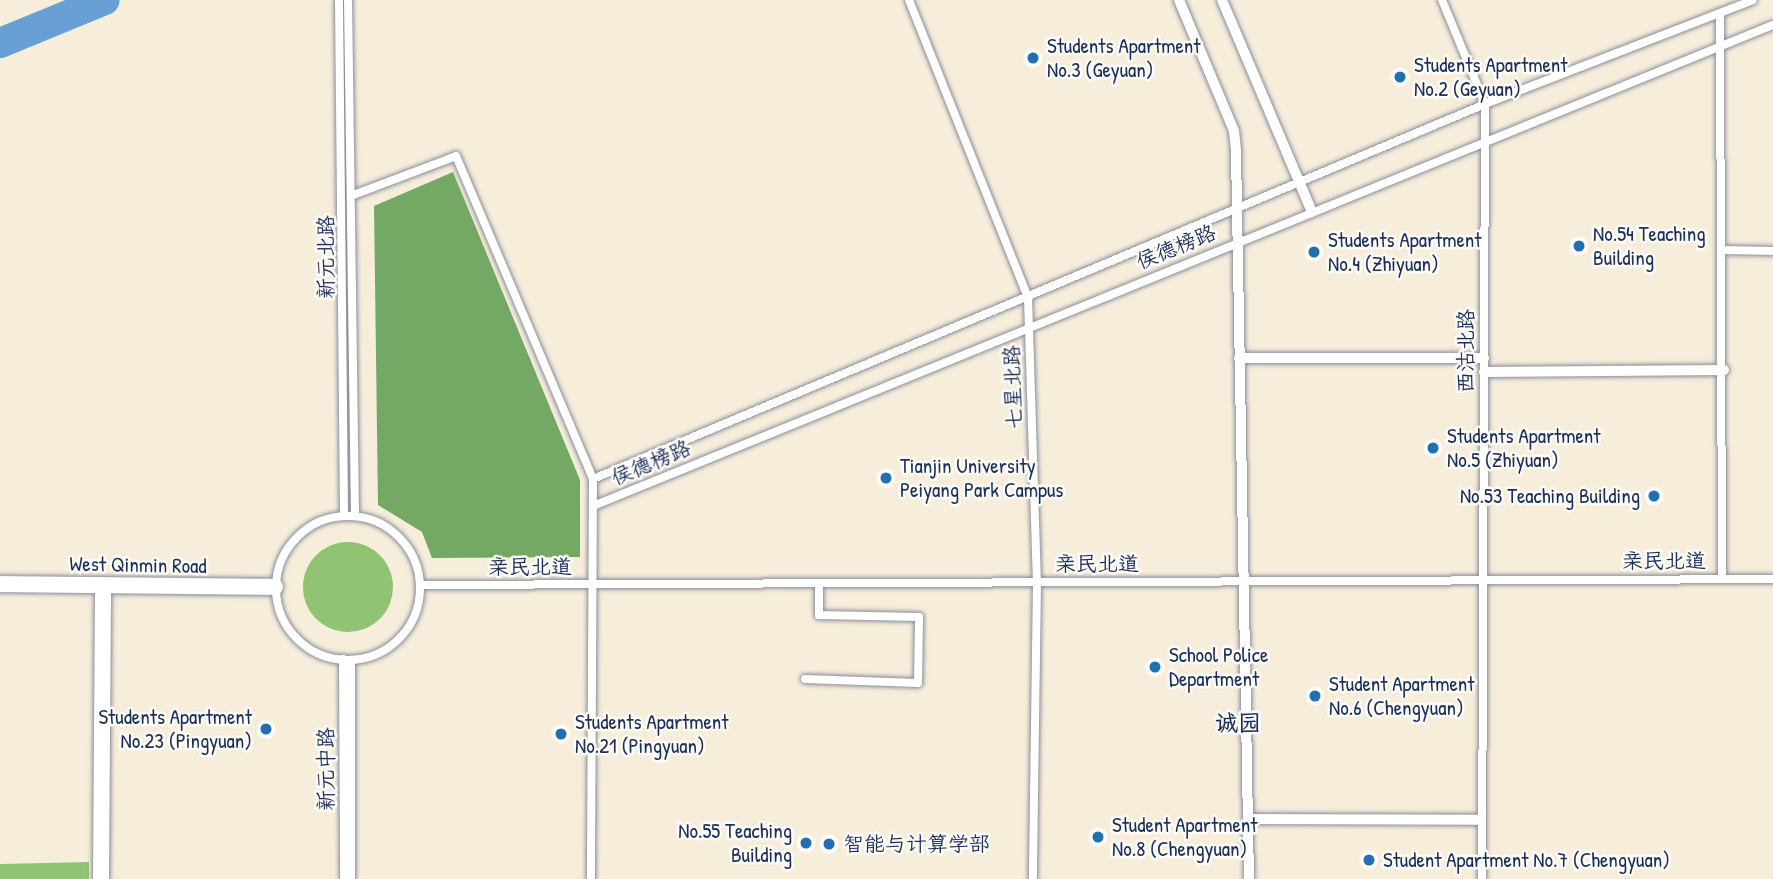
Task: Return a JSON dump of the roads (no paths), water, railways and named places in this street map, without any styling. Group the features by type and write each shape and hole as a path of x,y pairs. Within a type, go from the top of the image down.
{"street":[{"path":"1179,0 1234,131 1246,580 1249,879"},
{"path":"1222,0 1312,212"},
{"path":"1239,358 1484,358"},
{"path":"1484,372 1724,370"},
{"name":"West Qinmin Road","path":"0,584 275,587"},
{"path":"101,879 103,585"},
{"path":"1250,819 1481,820"}],"lane":[{"name":"新元北路","path":"339,0 344,515"},
{"name":"新元北路","path":"348,0 353,195 355,513"},
{"name":"七星北路","path":"909,0 1028,298 1037,582 1033,879"},
{"name":"西沽北路","path":"1442,0 1485,104 1481,579 1482,879"},
{"name":"侯德榜路","path":"593,479 1485,104 1753,0"},
{"path":"1720,14 1725,250 1722,578"},
{"name":"侯德榜路","path":"593,506 1028,324 1773,25"},
{"path":"353,195 456,156 593,479 595,584 592,879"},
{"path":"1725,250 1773,251"},
{"path":"355,513 405,544 420,585 408,628 374,656 347,660 307,648 290,632 275,587 289,545 305,530 344,515 355,513"},
{"name":"亲民北道","path":"420,585 1773,579"},
{"path":"805,679 918,683 919,617 819,615 819,583"},
{"name":"新元中路","path":"344,879 347,660"},
{"name":"新元中路","path":"347,660 351,879"}],"waterway":[{"path":"0,43 105,0"}],"place":[{"name":"Students Apartment No.3 (Geyuan)","path":"1033,58"},
{"name":"Students Apartment No.2 (Geyuan)","path":"1400,77"},
{"name":"No.54 Teaching Building","path":"1579,246"},
{"name":"Students Apartment No.4 (Zhiyuan)","path":"1314,252"},
{"name":"Students Apartment No.5 (Zhiyuan)","path":"1433,448"},
{"name":"Tianjin University Peiyang Park Campus","path":"886,478"},
{"name":"No.53 Teaching Building","path":"1654,496"},
{"name":"School Police Department","path":"1155,667"},
{"name":"Student Apartment No.6 (Chengyuan)","path":"1315,696"},
{"name":"Students Apartment No.23 (Pingyuan)","path":"266,729"},
{"name":"Students Apartment No.21 (Pingyuan)","path":"561,734"},
{"name":"Student Apartment No.8 (Chengyuan)","path":"1098,837"},
{"name":"No.55 Teaching Building","path":"806,843"},
{"name":"智能与计算学部","path":"829,844"},
{"name":"Student Apartment No.7 (Chengyuan)","path":"1369,860"}],"district":[{"name":"诚园","path":"1238,723"}]}
